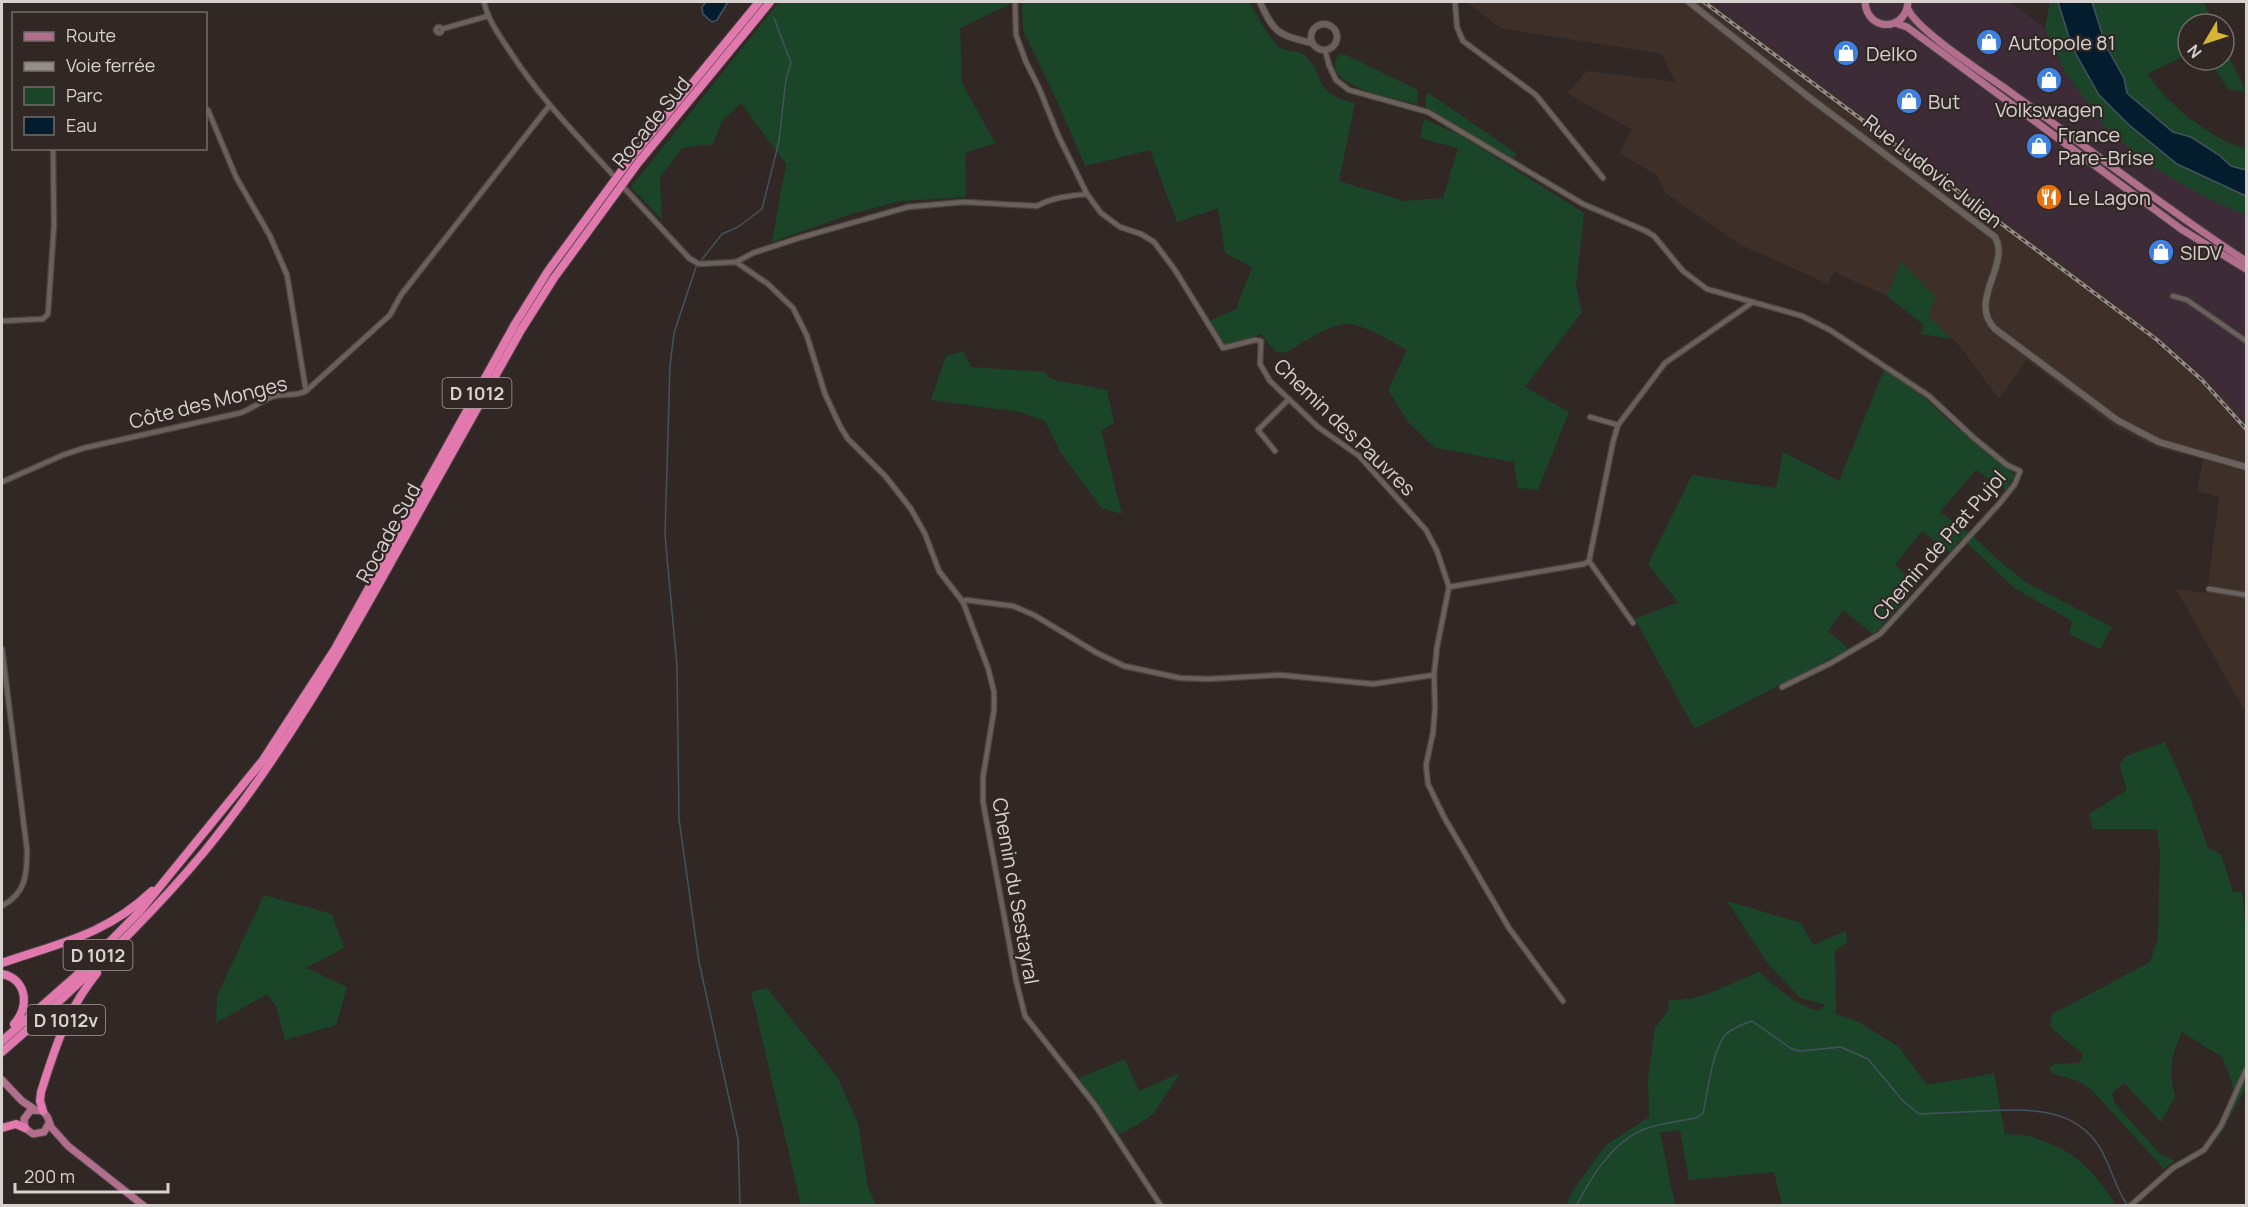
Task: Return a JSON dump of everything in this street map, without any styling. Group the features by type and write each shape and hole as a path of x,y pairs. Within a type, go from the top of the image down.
{"highway":[{"name":"Rocade Sud","path":"2,1039 77,975 140,911 263,760 335,649 515,324 548,271 631,158 759,2"},
{"name":"Rocade Sud","path":"2,1052 70,993 122,942 204,851 251,790 298,723 339,655 521,330 554,278 638,163 770,2"},
{"path":"2,963 102,928 121,917 145,897 184,859"},
{"name":"D 1012v","path":"39,1110 41,1092 68,1016 82,991 122,942"},
{"path":"2,974 9,975 21,987 25,996 20,1018 2,1039"},
{"path":"2,1128 24,1124"}],"main road":[{"path":"1260,2 1270,24 1279,32 1296,39 1311,39"},
{"name":"Rue Ludovic Julien","path":"1689,2 1810,98 1995,237 1999,252 1985,308 1987,319 1995,329 2117,420 2134,430 2161,443 2247,467"},
{"path":"1865,2 1867,12 1876,22 1889,25 1900,20 1908,5"},
{"path":"1908,5 1912,18 1950,48 2193,227 2247,261"},
{"path":"1326,23 1336,32 1336,41 1332,47 1325,50 1316,48 1311,39 1313,28 1326,23"},
{"path":"1895,23 1907,27 2181,229 2247,269"},
{"path":"2,1080 20,1107 24,1124 33,1134 41,1134 68,1146"},
{"path":"11,1091 48,1118 49,1123 68,1146 144,1206"},
{"path":"24,1124 26,1114 39,1110"},
{"path":"41,1134 49,1123"}],"street":[{"path":"484,2 488,16 525,75 549,106 612,174"},
{"name":"Chemin des Pauvres","path":"1015,2 1016,35 1026,62 1087,194 1101,213 1120,227 1141,234 1154,242 1175,270 1220,346 1226,348 1255,340 1261,341 1261,368 1270,381 1318,427 1359,456 1404,504 1426,530 1437,551 1449,587"},
{"path":"1455,2 1457,27 1463,41 1536,95 1603,178"},
{"path":"442,29 488,16"},
{"path":"1325,50 1336,80 1349,90 1428,112 1583,204 1654,236 1677,265 1701,285 1714,292 1753,302"},
{"name":"Côte des Monges","path":"2,482 63,454 240,413 272,397 306,391 390,315 414,278 549,106"},
{"path":"208,110 236,177 270,236 287,275 306,391"},
{"path":"2,321 43,319 48,314 54,225 54,150"},
{"path":"626,189 698,264 736,262 753,253 799,238 908,207 964,202 1037,206 1062,197 1087,194"},
{"name":"Chemin du Sestayral","path":"736,262 768,284 793,308 807,336 825,394 840,426 848,439 886,477 911,509 925,534 939,571 963,602 993,682 994,710 983,777 983,802 1016,980 1026,1016 1095,1105 1161,1206"},
{"path":"2173,296 2187,300 2247,341"},
{"path":"1633,623 1589,561 1618,425 1665,363 1753,302"},
{"name":"Chemin de Prat Pujol","path":"1753,302 1803,316 1830,330 1929,396 1959,426 2007,465 2020,471 2015,484 1999,504 1880,634 1831,663 1782,687"},
{"path":"1275,451 1258,430 1289,399"},
{"path":"1590,417 1618,425"},
{"path":"1563,1001 1509,928 1431,791 1426,765 1433,733 1437,646 1449,587 1589,561"},
{"path":"2209,590 2247,595"},
{"path":"963,602 966,600 1013,606 1034,615 1097,653 1124,666 1180,678 1208,679 1280,675 1373,684 1434,675"},
{"path":"2,649 27,850 25,884 19,893 2,906"},
{"path":"2130,1205 2173,1168 2204,1150 2221,1126 2247,1070"}],"shaded area":[{"path":"1467,2 1712,2 2146,326 2180,354 2226,398 2246,423 2246,713 2176,589 2207,593 2219,497 2197,491 2203,459 2158,448 2115,427 2027,360 1999,399 1958,344 1929,317 1901,262 1887,296 1834,272 1828,284 1741,245 1665,193 1657,175 1619,153 1632,130 1567,93 1587,71 1675,82 1662,54 1500,28"},
{"path":"1712,2 2010,2 2045,28 2083,88 2246,204 2246,423 2226,398 2180,354 2146,326"}],"green space":[{"path":"779,2 1010,2 960,28 962,83 995,143 965,153 966,197 900,201 851,214 772,242 786,164 741,103 722,121 713,144 682,148 660,178 662,220 631,187"},
{"path":"1022,2 1249,2 1277,44 1283,49 1303,54 1311,61 1321,82 1331,94 1355,103 1339,181 1404,201 1443,198 1458,148 1420,138 1424,119 1460,135 1584,213 1576,287 1582,312 1525,387 1569,412 1538,490 1518,488 1514,462 1435,448 1408,422 1388,390 1407,350 1369,330 1353,325 1338,325 1322,331 1285,353 1276,352 1261,334 1225,346 1209,321 1236,309 1252,267 1225,253 1218,208 1177,222 1150,150 1085,166 1023,30"},
{"path":"2050,2 2058,2 2072,47 2099,95 2128,124 2176,164 2246,196 2246,215 2207,198 2150,165 2105,127 2064,70 2045,28"},
{"path":"2092,2 2204,2 2208,12 2176,12 2176,60 2147,74 2166,97 2191,119 2219,137 2246,149 2246,170 2231,166 2219,155 2191,137 2173,132 2127,93 2124,78 2106,46"},
{"path":"1339,54 1346,55 1418,90 1417,104 1378,94 1349,83 1339,75 1335,65"},
{"path":"2217,72 2236,72 2246,92 2228,89"},
{"path":"1427,92 1516,153 1514,159 1425,107"},
{"path":"1901,261 1935,296 1929,317 1952,339 1921,334 1924,325 1887,296"},
{"path":"963,351 971,367 1045,372 1050,379 1107,390 1114,423 1101,431 1122,514 1101,508 1061,453 1045,421 1019,412 931,400 946,356"},
{"path":"1884,370 1919,392 1948,420 2015,475 2006,490 1976,470 1940,512 1974,537 2027,583 2112,627 2100,649 2069,634 2072,621 2013,587 1967,543 1961,539 1950,552 1922,531 1895,565 1918,584 1879,630 1873,634 1843,610 1828,631 1849,649 1696,728 1635,619 1678,602 1648,564 1692,475 1776,488 1783,452 1839,481"},
{"path":"2165,742 2190,798 2208,848 2221,854 2233,892 2242,892 2246,932 2246,1087 2218,1139 2211,1136 2233,1094 2232,1081 2222,1057 2182,1032 2172,1064 2175,1097 2161,1122 2124,1083 2112,1093 2115,1104 2160,1154 2175,1161 2164,1169 2091,1089 2078,1081 2051,1073 2049,1067 2054,1064 2079,1063 2083,1054 2050,1027 2052,1014 2150,962 2158,939 2160,853 2157,829 2093,829 2089,814 2127,790 2119,765 2126,756"},
{"path":"264,895 332,914 344,948 306,968 347,987 336,1025 285,1040 276,1006 267,994 216,1023 217,996"},
{"path":"1727,901 1801,923 1813,945 1846,931 1847,942 1835,951 1836,1014 1857,1021 1899,1047 1927,1085 1994,1073 2005,1134 2032,1137 2071,1155 2091,1172 2116,1205 1782,1205 1774,1172 1689,1180 1680,1130 1660,1132 1675,1205 1566,1205 1574,1189 1606,1145 1649,1117 1648,1078 1655,1028 1668,1011 1669,1000 1704,995 1759,972 1802,1005 1819,1011 1826,1005 1800,998 1769,965"},
{"path":"767,988 838,1078 858,1123 868,1187 876,1205 801,1205 751,992"},
{"path":"1125,1059 1139,1091 1180,1073 1153,1114 1117,1135 1079,1078"}],"water":[{"path":"706,2 728,2 717,20 712,22 703,14 702,7"},
{"path":"2058,2 2092,2 2106,46 2124,78 2127,93 2173,132 2191,137 2219,155 2231,166 2246,170 2246,196 2177,164 2128,124 2099,95 2072,47"}],"waterway":[{"path":"740,1206 738,1139 699,962 679,819 677,666 665,535 670,366 674,333 696,267 722,234 738,227 762,209 779,141 786,79 791,63 774,18"},
{"path":"1576,1206 1602,1164 1628,1138 1651,1127 1696,1118 1703,1113 1713,1065 1723,1038 1732,1030 1752,1021 1792,1049 1800,1051 1841,1047 1868,1059 1903,1101 1919,1114 2016,1110 2063,1117 2090,1134 2100,1148 2128,1206"},
{"path":"2152,1206 2159,1206"}],"railway":[{"path":"1704,2 2156,339 2202,380 2246,429"}],"place":[{"name":"Autopole 81","path":"1989,42"},
{"name":"Delko","path":"1846,53"},
{"name":"Volkswagen","path":"2049,80"},
{"name":"But","path":"1909,101"},
{"name":"France Pare-Brise","path":"2039,146"},
{"name":"Le Lagon","path":"2049,197"},
{"name":"SIDV","path":"2161,252"}]}
